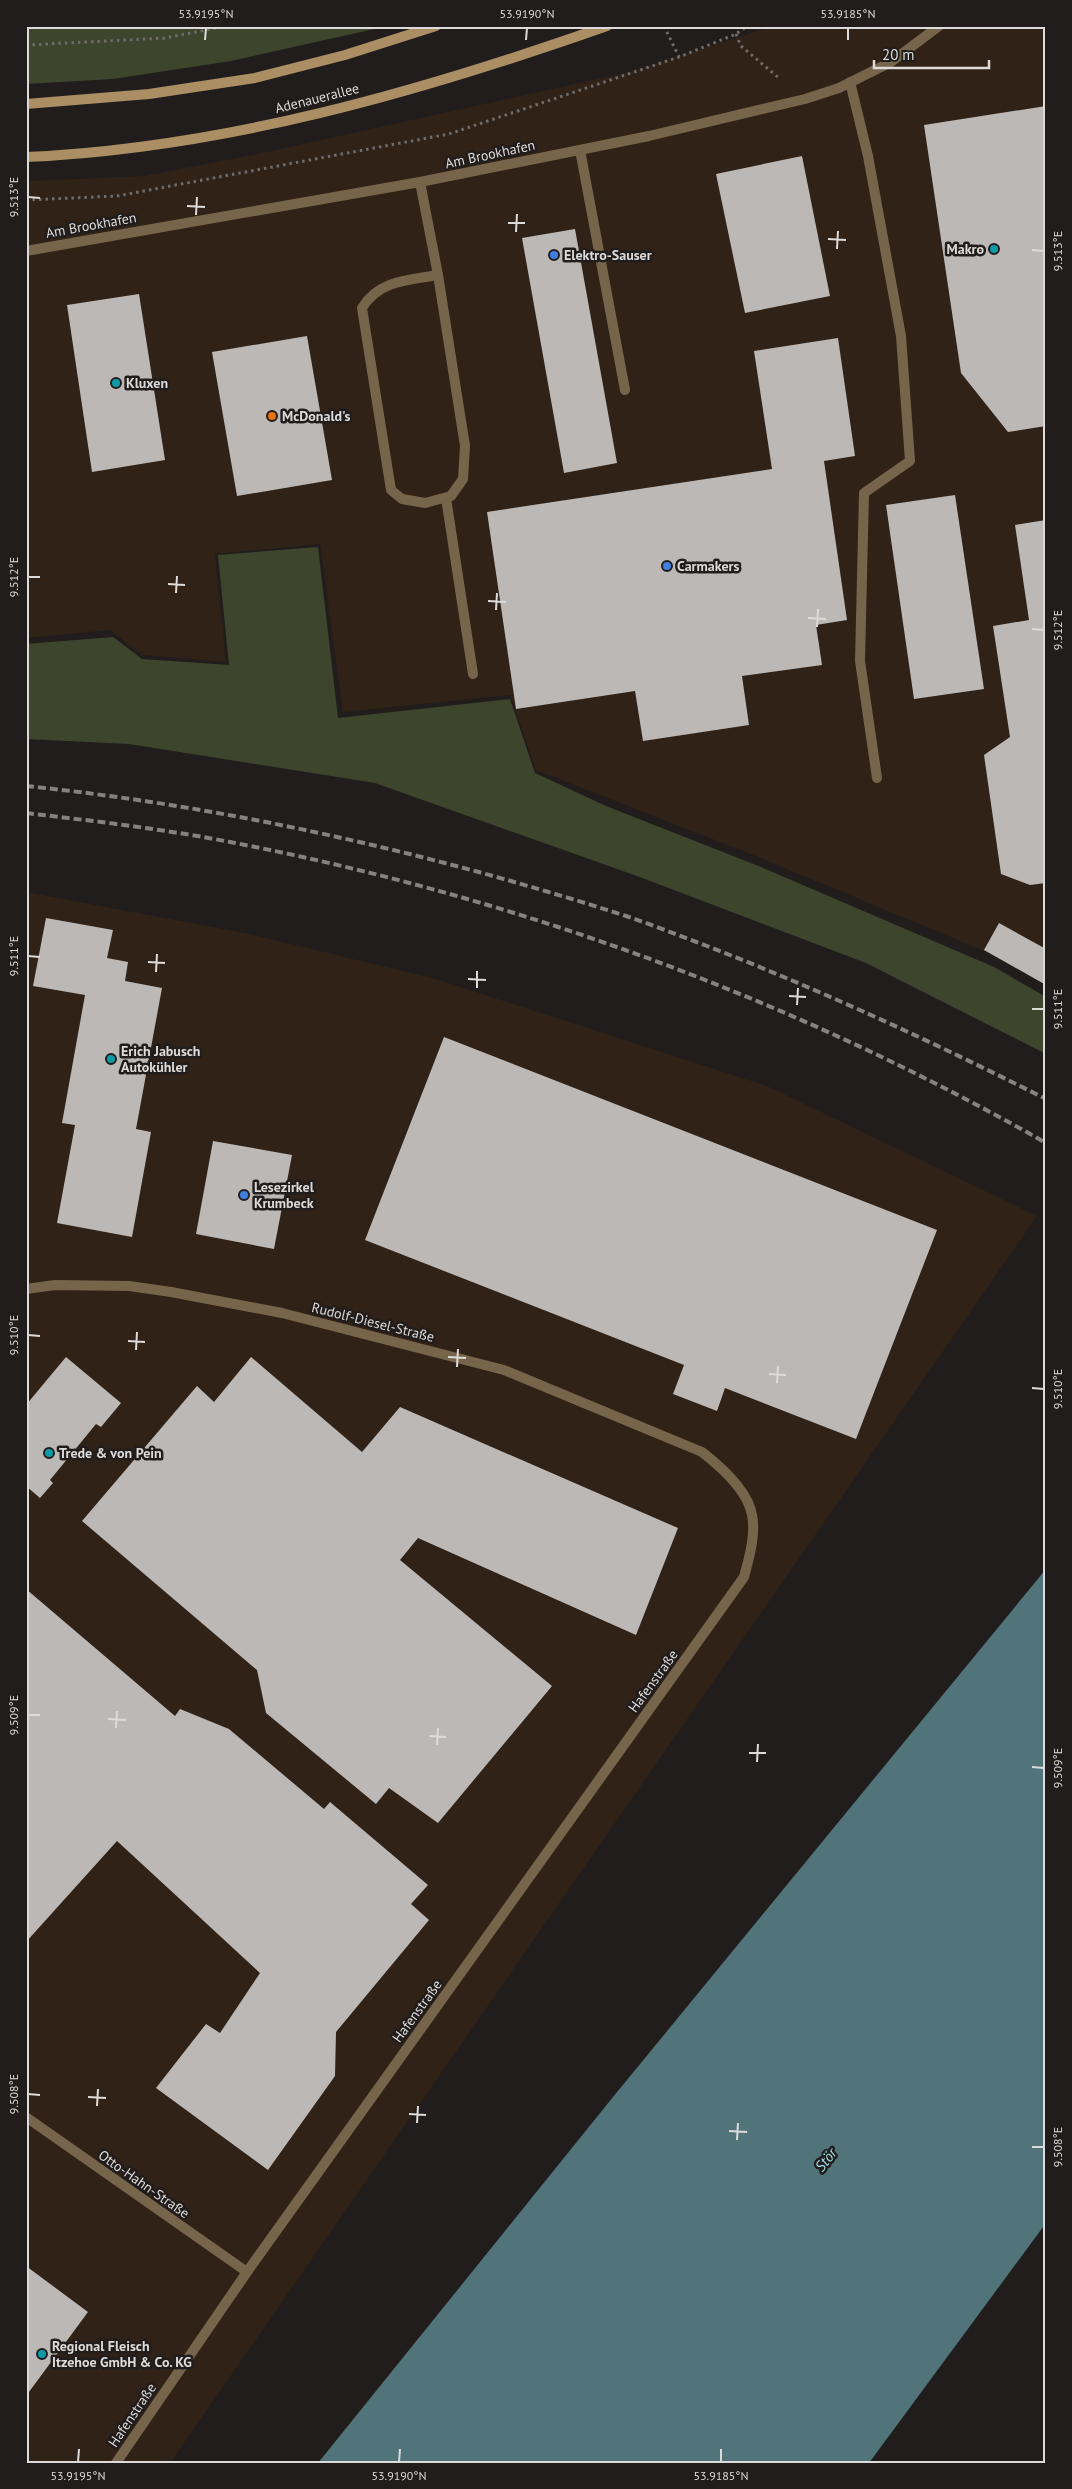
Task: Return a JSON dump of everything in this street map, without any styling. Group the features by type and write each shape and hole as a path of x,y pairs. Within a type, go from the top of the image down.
{"main road":[{"path":"26,104 149,94 255,78 345,55 436,26"},
{"name":"Adenauerallee","path":"26,157 123,150 227,134 328,111 537,50 607,26"}],"street":[{"name":"Am Brookhafen","path":"26,251 420,182 649,136 805,99 850,82 891,62 939,26"},
{"path":"850,82 868,156 901,336 910,461 864,493 860,660 877,778"},
{"path":"580,150 626,390"},
{"path":"420,182 438,275 465,446 463,479 451,496 426,503 402,499 392,490 362,308 370,296 388,284 438,275"},
{"path":"446,498 473,674"},
{"name":"Rudolf-Diesel-Straße","path":"26,1289 55,1285 90,1285 171,1292 291,1315 504,1370 543,1385 702,1452 724,1469 740,1490 752,1514 752,1544 744,1577"},
{"name":"Hafenstraße","path":"116,2463 247,2272 744,1577"},
{"name":"Otto-Hahn-Straße","path":"26,2117 247,2272"}],"path":[{"path":"26,46 165,38 227,26"},
{"path":"664,26 679,57"},
{"path":"26,200 117,196 449,134 679,57 736,34 747,26"},
{"path":"736,34 740,46 805,99"}],"shaded area":[{"path":"773,26 1046,26 1046,984 1001,958 761,858 536,770 510,695 343,712 320,544 215,554 226,662 142,655 110,630 26,638 26,181 144,176 267,152 629,72"},
{"path":"26,892 250,934 436,979 767,1086 1037,1216 170,2463 26,2463"}],"green space":[{"path":"26,26 388,26 231,61 113,79 26,84"},
{"path":"318,547 338,718 510,699 535,773 606,806 761,867 994,967 1046,997 1046,1054 866,963 637,876 375,783 129,744 26,739 26,644 113,637 142,659 229,665 218,555"}],"water":[{"name":"Stör","path":"1046,1569 1046,2223 869,2463 318,2463 613,2097"}],"building":[{"name":"Makro","path":"1046,106 1046,426 1008,432 961,373 924,125"},
{"path":"802,156 830,296 745,313 716,174"},
{"path":"575,229 617,463 564,473 522,238"},
{"name":"Kluxen","path":"139,294 165,460 92,472 67,305"},
{"name":"McDonald's","path":"307,336 332,480 237,496 212,352"},
{"name":"Carmakers","path":"838,338 855,456 824,461 847,620 816,625 822,665 742,676 749,725 643,741 635,691 516,709 487,512 772,469 754,351"},
{"path":"955,495 984,689 914,699 886,505"},
{"path":"1046,520 1046,883 1030,885 1001,874 984,755 1010,737 993,626 1029,620 1015,525"},
{"name":"Erich Jabusch Autokühler","path":"46,918 113,930 107,958 128,962 125,981 162,988 136,1129 151,1132 132,1237 57,1223 75,1125 62,1123 85,995 33,986"},
{"path":"999,923 1046,949 1046,985 984,950"},
{"path":"444,1037 937,1230 856,1439 725,1388 717,1411 673,1394 684,1365 365,1240"},
{"name":"Lesezirkel Krumbeck","path":"213,1141 292,1155 274,1249 196,1234"},
{"name":"Trede & von Pein","path":"66,1357 121,1403 101,1427 96,1424 50,1480 53,1483 40,1498 26,1486 26,1405"},
{"path":"251,1357 362,1452 400,1407 678,1528 636,1635 418,1538 400,1560 552,1686 438,1823 389,1788 376,1804 266,1713 257,1670 82,1521 197,1386 214,1402"},
{"path":"26,1589 175,1716 180,1709 229,1729 324,1809 330,1802 428,1885 411,1904 429,1920 336,2032 335,2076 268,2170 156,2088 206,2024 220,2033 260,1973 117,1841 26,1942"},
{"name":"Regional Fleisch Itzehoe GmbH & Co. KG","path":"26,2266 88,2312 26,2396"}],"railway":[{"path":"26,786 178,806 329,835 479,872 553,893 646,923 793,981 921,1038 1046,1099"},
{"path":"26,813 154,829 230,842 337,865 443,892 547,923 650,959 752,999 852,1043 950,1091 1046,1143"}],"place":[{"name":"Makro","path":"994,249"},
{"name":"Elektro-Sauser","path":"554,255"},
{"name":"Kluxen","path":"116,383"},
{"name":"McDonald's","path":"272,416"},
{"name":"Carmakers","path":"667,566"},
{"name":"Erich Jabusch Autokühler","path":"111,1059"},
{"name":"Lesezirkel Krumbeck","path":"244,1195"},
{"name":"Trede & von Pein","path":"49,1453"},
{"name":"Regional Fleisch Itzehoe GmbH & Co. KG","path":"42,2354"}]}
